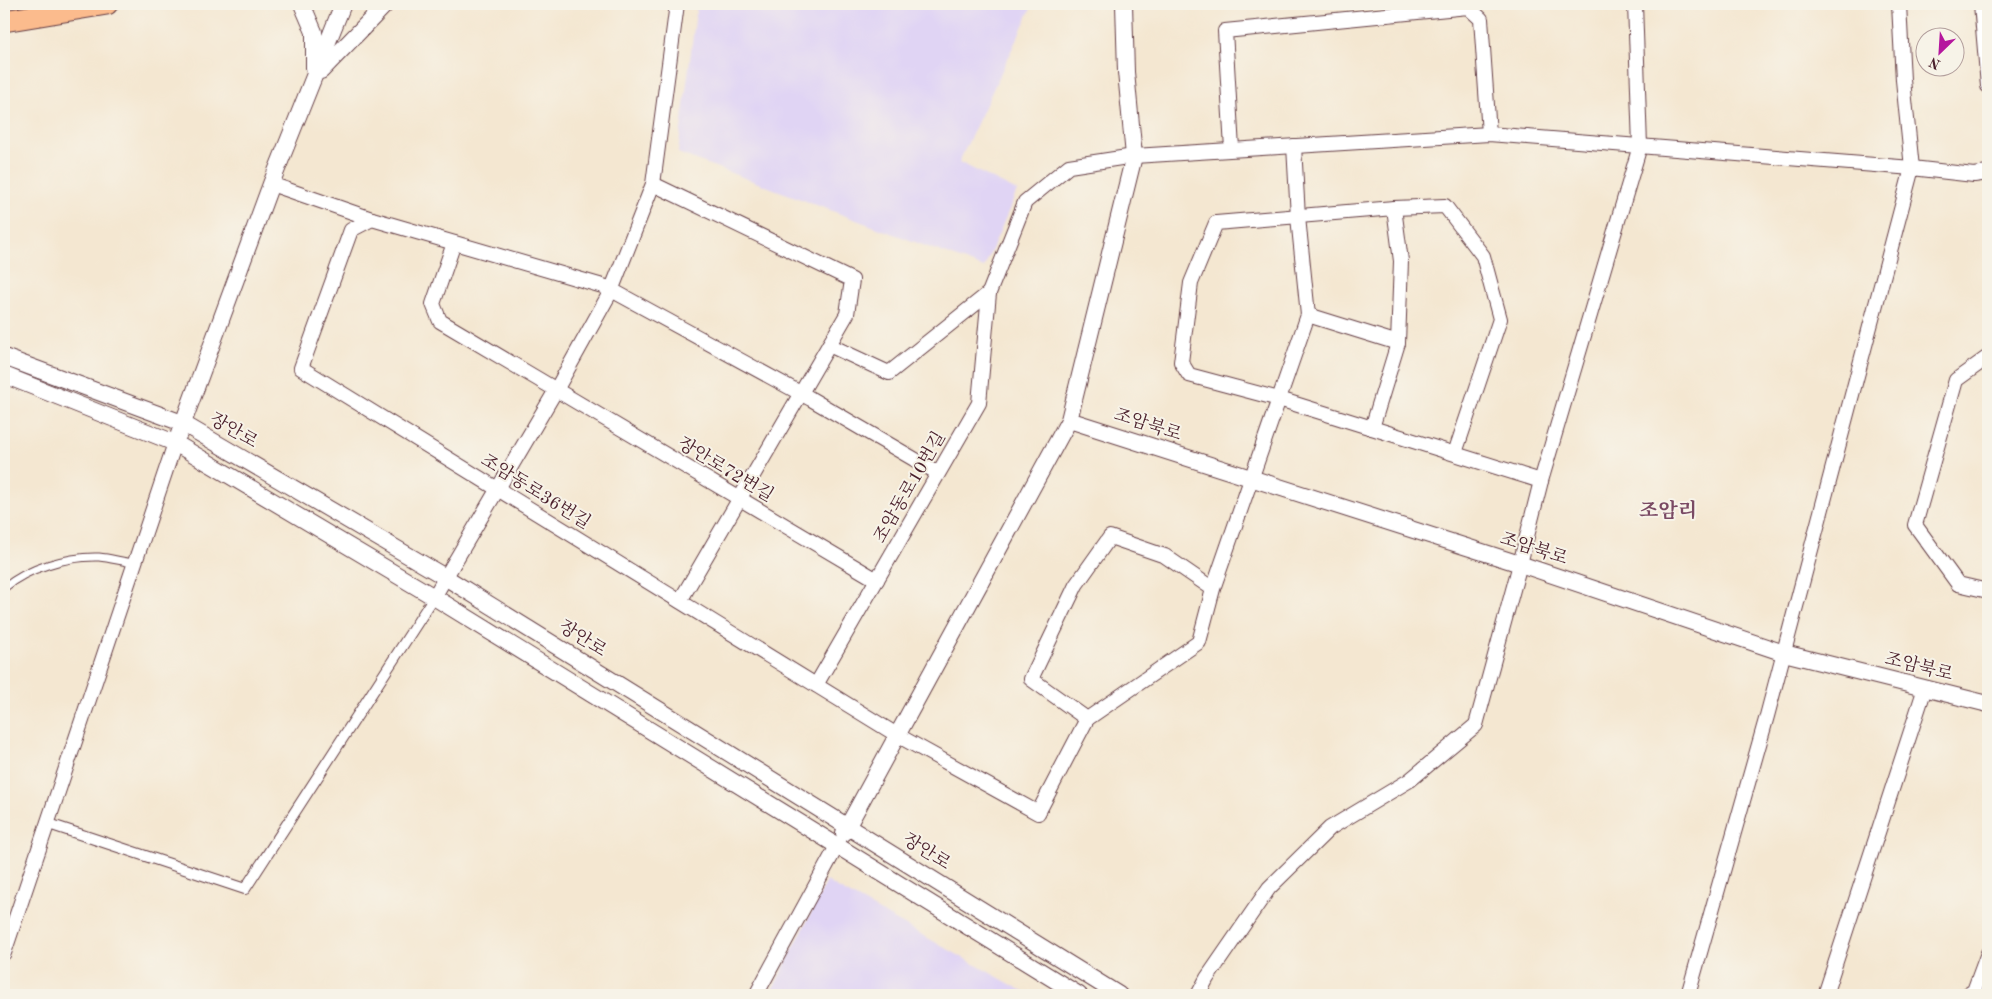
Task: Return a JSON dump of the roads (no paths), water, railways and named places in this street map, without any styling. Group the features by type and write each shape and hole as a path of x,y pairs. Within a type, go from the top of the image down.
{"main road":[{"path":"4,21 107,4"}],"street":[{"path":"302,4 314,32 314,78"},
{"path":"4,952 175,443 271,184 343,4"},
{"path":"314,78 386,4"},
{"path":"46,823 245,889 434,596 496,488 556,390 611,290 653,184 677,4"},
{"path":"756,995 1069,420 1134,156 1126,72 1124,4"},
{"path":"1198,995 1207,978 1269,888 1330,828 1410,780 1476,725 1541,481 1640,146 1635,4"},
{"path":"1688,995 1784,653 1912,168 1903,80 1899,4"},
{"path":"1981,4 1988,86"},
{"path":"1232,149 1225,31 1468,7 1481,19 1489,134"},
{"name":"조암동로10번길","path":"816,685 979,404 989,292 1025,202 1069,166 1134,156 1489,134 1912,168 1974,176 1988,173"},
{"path":"1214,590 1165,556 1110,537 1076,584 1031,679 1087,719 1199,642 1214,590 1308,315 1298,217 1294,146"},
{"path":"271,184 372,219 611,290 801,394 938,473"},
{"path":"653,184 852,280 847,314 680,601"},
{"path":"1454,452 1500,318 1482,256 1445,206 1394,208 1216,223 1191,283 1180,362 1189,375 1279,399 1454,452 1541,481"},
{"path":"1372,428 1398,343 1401,261 1394,208"},
{"name":"조암동로36번길","path":"372,219 351,230 301,368 897,735 1038,814 1087,719"},
{"name":"장안로72번길","path":"454,243 433,304 440,321 877,580"},
{"name":"조암동로10번길","path":"829,345 889,373 989,292"},
{"path":"1308,315 1398,343"},
{"name":"장안로","path":"4,357 182,424 445,577 1119,995"},
{"path":"1988,357 1956,380 1915,524 1958,584 1988,591"},
{"path":"4,375 175,443 434,596 1079,995"},
{"name":"조암북로","path":"1069,420 1520,564 1784,653 1988,704"},
{"path":"1825,995 1925,688"},
{"path":"1967,995 1984,983 1988,953"}],"lane":[{"path":"4,588 17,577 37,567 99,558 134,564"}],"district":[{"name":"조암리","path":"1668,510"}]}
